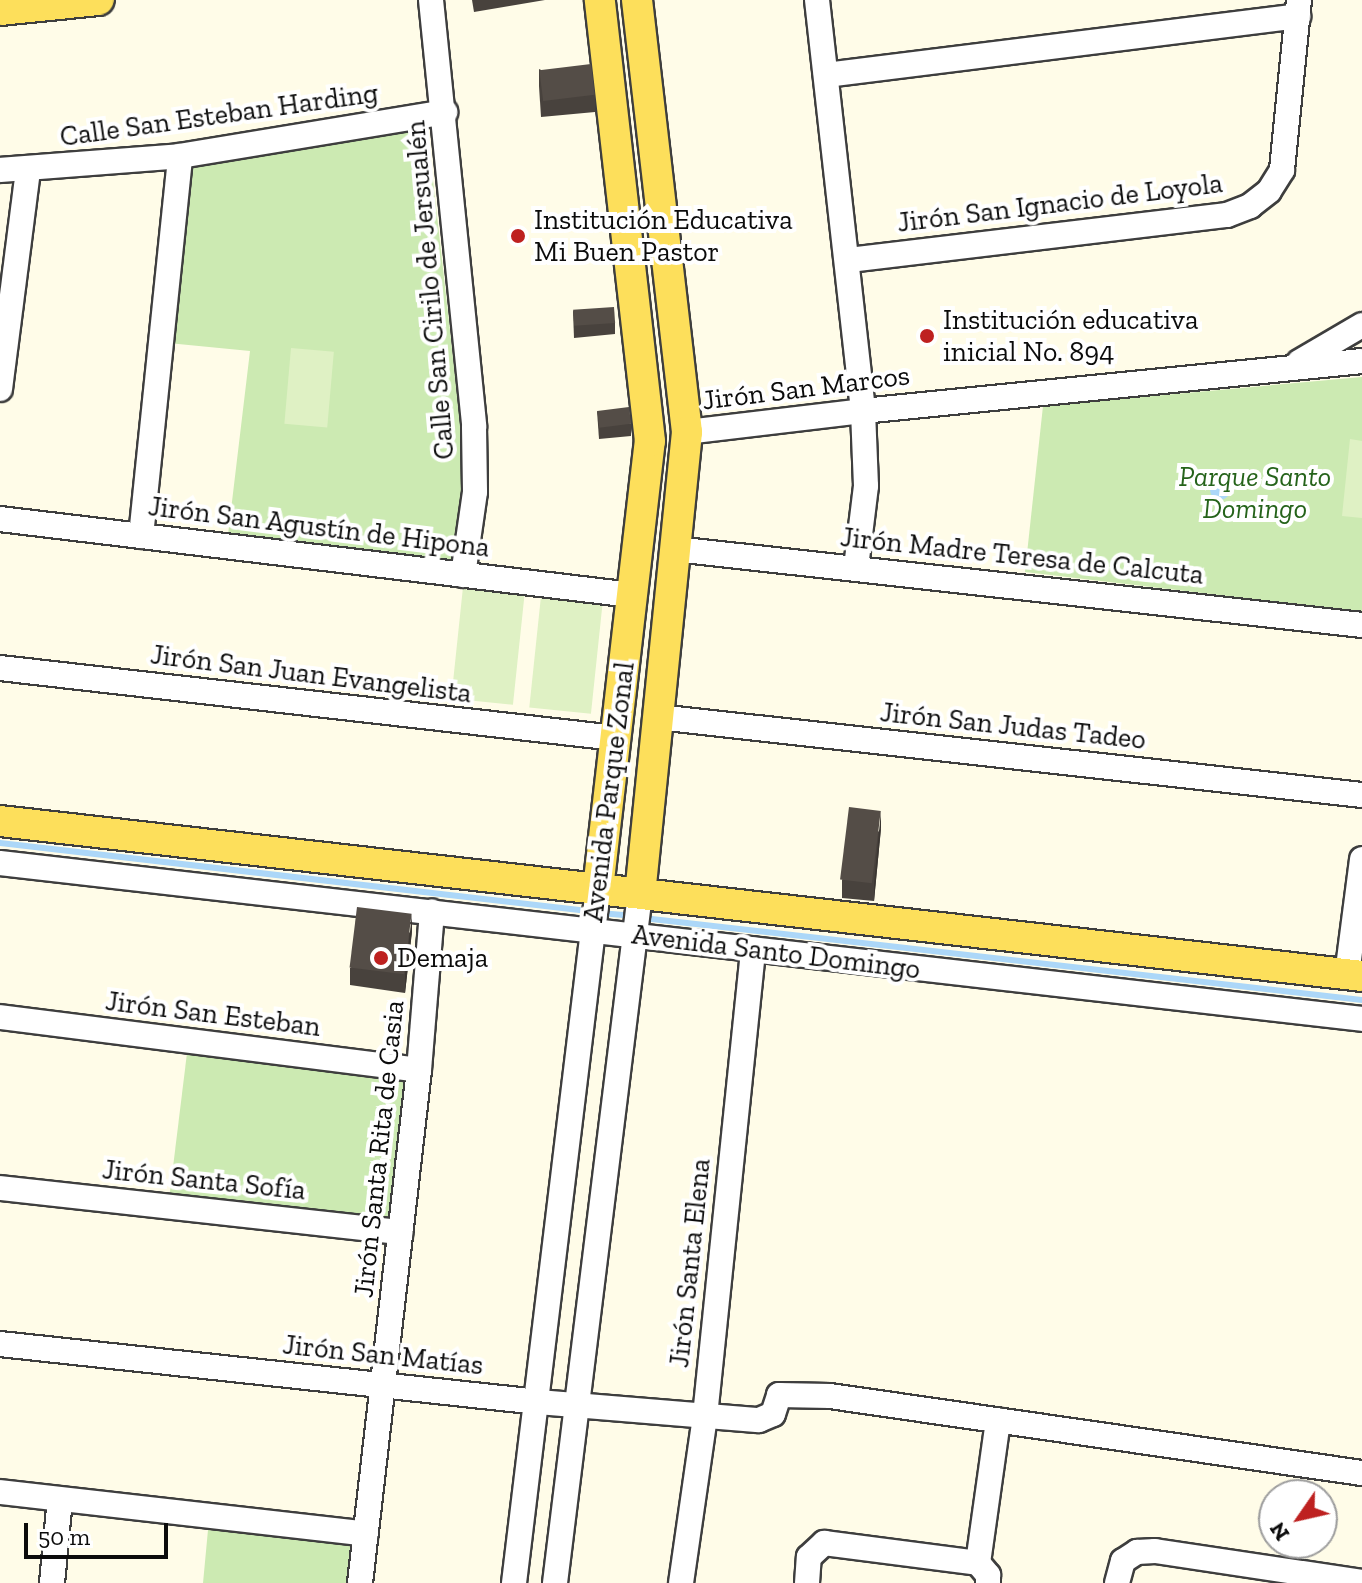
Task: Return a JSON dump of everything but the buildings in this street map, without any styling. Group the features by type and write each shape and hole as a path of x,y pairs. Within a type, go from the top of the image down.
{"main road":[{"path":"0,10 98,0"},
{"name":"Avenida Parque Zonal","path":"598,889 650,441 600,0"},
{"name":"Avenida Parque Zonal","path":"637,0 687,432 640,894"},
{"name":"Avenida Santo Domingo","path":"0,821 1355,976"}],"street":[{"name":"Calle San Cirilo de Jersualén","path":"431,0 445,112 475,465 475,492 463,575"},
{"path":"817,0 849,260 863,411 866,486 856,567"},
{"path":"826,75 1298,8"},
{"name":"Jirón San Ignacio de Loyola","path":"849,260 1227,215 1250,206 1269,191 1282,170 1298,8"},
{"name":"Calle San Esteban Harding","path":"0,170 28,171 180,156 445,112"},
{"path":"141,536 180,156"},
{"path":"0,389 28,171"},
{"path":"1286,368 1329,347 1362,325"},
{"name":"Jirón San Marcos","path":"687,432 863,411 1362,361"},
{"name":"Jirón San Agustín de Hipona","path":"0,519 632,595"},
{"name":"Jirón Madre Teresa de Calcuta","path":"675,549 1362,625"},
{"name":"Jirón San Juan Evangelista","path":"0,668 615,738"},
{"name":"Jirón San Judas Tadeo","path":"658,717 1362,795"},
{"path":"1355,976 1362,859"},
{"name":"Avenida Santo Domingo","path":"0,863 1362,1019"},
{"name":"Avenida Parque Zonal","path":"514,1583 598,889"},
{"name":"Avenida Parque Zonal","path":"555,1583 640,894"},
{"name":"Jirón Santa Rita de Casia","path":"360,1583 419,1070 432,912"},
{"name":"Jirón Santa Elena","path":"681,1583 705,1416 753,949"},
{"name":"Jirón San Esteban","path":"0,1017 419,1070"},
{"name":"Jirón Santa Sofía","path":"0,1188 401,1232"},
{"name":"Jirón San Matías","path":"0,1344 538,1402 705,1416 759,1420 773,1414 779,1395 796,1395 830,1396 998,1420"},
{"path":"807,1583 809,1557 824,1543 983,1573 998,1420 1362,1473"},
{"path":"0,1492 366,1534"},
{"path":"52,1583 60,1499"},
{"path":"1117,1583 1123,1561 1137,1552 1155,1551 1262,1575 1362,1582"}],"green space":[{"path":"427,127 462,437 464,481 454,562 228,535 250,351 168,343 187,166"},
{"path":"291,348 334,352 327,427 284,424"},
{"name":"Parque Santo Domingo","path":"1362,377 1362,612 1025,572 1043,406"},
{"path":"1350,439 1362,441 1362,518 1342,516"},
{"path":"463,587 525,593 513,705 451,698"},
{"path":"541,596 603,602 591,714 529,707"},
{"path":"187,1053 409,1080 392,1224 169,1197"},
{"path":"208,1530 355,1544 350,1583 203,1583"}],"water":[{"path":"1216,480 1224,480 1230,490 1224,500 1216,500 1210,494 1210,486"}],"waterway":[{"path":"0,843 588,911"},
{"path":"600,913 632,916"},
{"path":"643,918 1362,1000"}],"place":[{"name":"Institución Educativa Mi Buen Pastor","path":"518,236"},
{"name":"Institución educativa inicial No. 894","path":"927,336"},
{"name":"Demaja","path":"381,958"}]}
